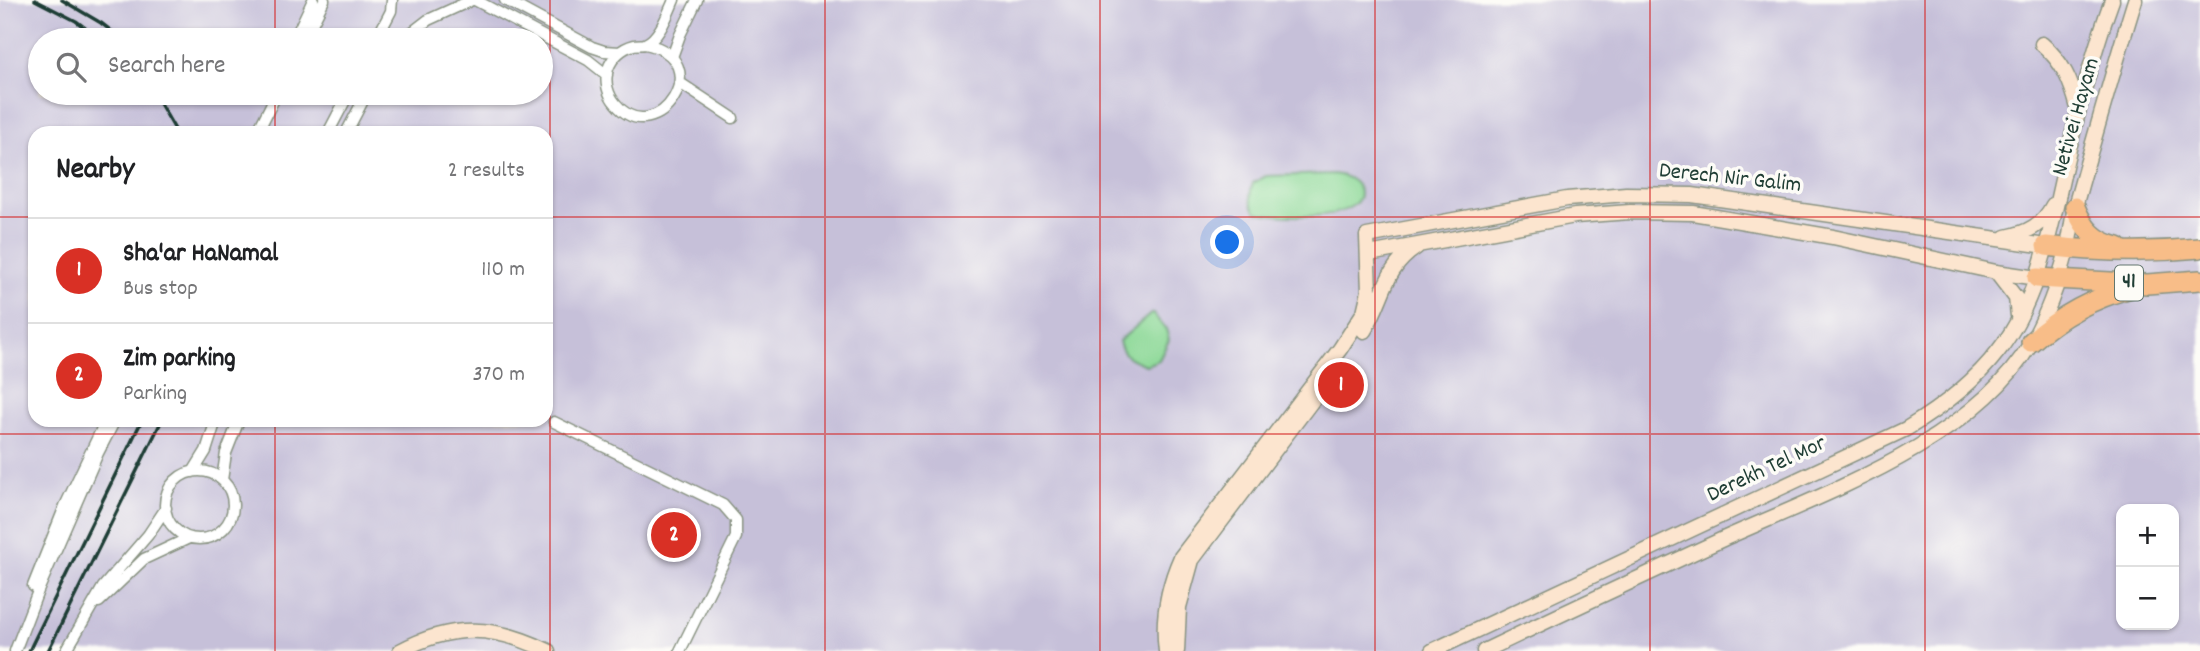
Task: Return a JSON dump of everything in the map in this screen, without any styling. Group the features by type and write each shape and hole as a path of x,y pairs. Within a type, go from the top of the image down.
{"highway":[{"path":"2075,207 2088,232 2102,243 2133,250"},
{"name":"41","path":"2046,246 2164,251 2200,248"},
{"name":"41","path":"2037,278 2147,284 2200,280"},
{"path":"2031,342 2056,321 2081,306 2113,293 2147,284"}],"street":[{"path":"300,28 313,0"},
{"path":"310,28 324,0"},
{"path":"382,28 391,11 392,0"},
{"path":"418,28 428,20 474,0 527,28"},
{"path":"505,0 592,47 620,52"},
{"path":"645,44 663,23 674,0"},
{"path":"672,57 697,0"},
{"name":"Netivei Hayam","path":"2046,246 2093,57 2112,0"},
{"name":"Netivei Hayam","path":"2067,248 2075,207 2136,0"},
{"path":"553,42 587,60 607,75"},
{"path":"636,44 645,44 664,50 672,57 679,72 680,83 674,101 666,109 656,115 635,116 618,107 607,87 607,75 614,58 620,52 636,44"},
{"path":"2042,44 2067,72 2079,110"},
{"path":"680,83 733,118"},
{"path":"253,126 263,105"},
{"path":"260,126 271,105"},
{"path":"332,126 343,105"},
{"path":"350,126 361,105"},
{"path":"1995,239 2034,228 2049,213 2060,191"},
{"name":"Derech Nir Galim","path":"2037,278 1996,272 1833,237 1692,213 1630,212 1575,216 1376,253 1374,235 1567,199 1626,194 1692,195 2046,246"},
{"path":"1177,651 1179,607 1192,559 1359,338 1374,315 1387,278 1396,265 1420,245"},
{"name":"Derekh Tel Mor","path":"1432,651 1906,429 1932,414 1970,382 2001,348 2037,278 2046,246"},
{"name":"Derekh Tel Mor","path":"1490,649 1857,478 1925,443 1978,404 2015,365 2031,342 2058,280 2067,248"},
{"path":"1376,253 1382,293"},
{"path":"1166,651 1168,600 1181,557 1340,349 1364,313 1376,253"},
{"path":"1996,272 2016,298 2018,318"},
{"path":"554,422 723,505 736,520 736,537 680,651"},
{"path":"8,651 65,506 104,427"},
{"path":"15,651 38,591 111,427"},
{"path":"193,472 206,451 214,427"},
{"path":"222,480 226,453 236,427"},
{"path":"87,614 144,559 171,544 189,538 211,537 228,523 233,502 228,488 222,480 208,473 193,472 183,476 172,486 166,500 173,526 189,538"},
{"path":"66,651 103,587 148,535 166,508"},
{"path":"1478,630 1490,649"},
{"path":"1474,651 1478,630"},
{"path":"400,651 435,635 464,631 491,631 524,640 548,651"}],"shaded area":[{"path":"0,0 2200,0 2200,651 0,651"}],"green space":[{"path":"1333,174 1354,182 1360,192 1356,203 1340,212 1303,216 1277,215 1256,212 1252,205 1250,195 1253,183 1266,176"},
{"path":"1152,313 1166,329 1169,340 1159,360 1146,365 1128,357 1119,341"}],"railway":[{"path":"35,0 85,28"},
{"path":"62,0 107,28"},
{"path":"161,105 173,126"},
{"path":"29,651 139,427"},
{"path":"48,651 159,427"}],"place":[{"name":"Sha'ar HaNamal","path":"1341,385"},
{"name":"Zim parking","path":"674,535"}]}
